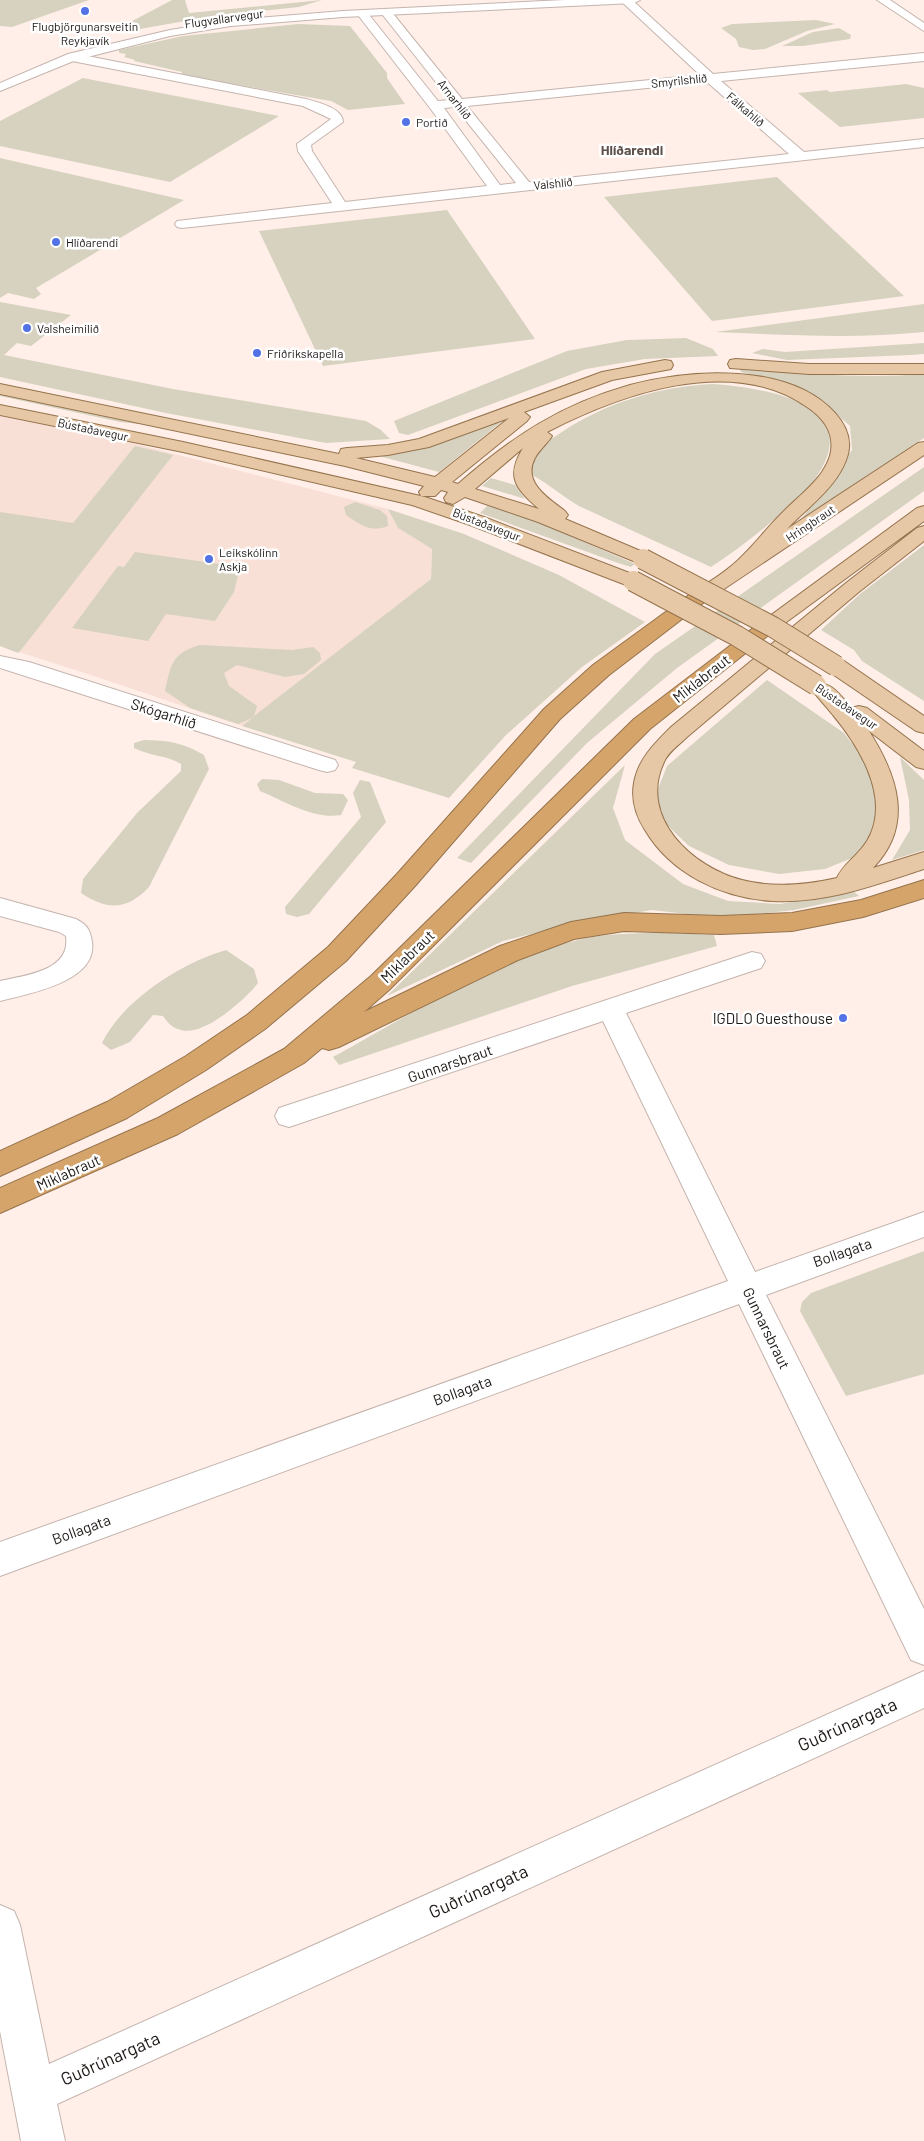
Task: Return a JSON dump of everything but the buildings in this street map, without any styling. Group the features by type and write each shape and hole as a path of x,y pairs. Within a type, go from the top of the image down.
{"highway":[{"path":"0,1164 117,1110 196,1063 256,1022 336,954 406,880 552,714 600,670 696,599"},
{"name":"Miklabraut","path":"0,1201 168,1126 294,1056 380,983 642,724 759,633"},
{"path":"294,1056 509,953 571,931 624,922 721,925 792,922 863,908 924,889"}],"main road":[{"path":"306,452 365,452 424,443 626,371 682,364 716,363 809,369 924,368"},
{"path":"442,508 524,440 567,415 602,400 637,388 701,377 756,382 792,391 820,406 837,426 840,450 830,474 736,573"},
{"name":"Bústaðavegur","path":"0,389 306,452 439,482 464,489 599,537 764,623 836,666 924,726"},
{"path":"418,501 511,424 556,395"},
{"name":"Bústaðavegur","path":"0,410 183,447 442,508 633,581 737,636 819,687 868,719 924,762"},
{"path":"567,415 530,448 522,461 521,471 530,491 539,500 559,516 599,537"},
{"name":"Hringbraut","path":"696,599 924,447"},
{"path":"759,633 924,512"},
{"path":"924,532 846,592 679,732 659,753 648,774 645,795 647,813 653,828 663,841 694,867 726,883 758,891 789,893 828,890 924,860"},
{"path":"819,687 869,739 889,773 898,802 897,816 886,843 867,864 828,890"}],"street":[{"path":"357,7 483,0"},
{"path":"381,6 634,0"},
{"path":"882,0 924,28"},
{"name":"Fálkahlíð","path":"627,1 709,78 800,156"},
{"path":"298,9 316,4"},
{"name":"Arnarhlíð","path":"381,6 525,186"},
{"name":"Arnarhlíð","path":"357,7 435,105 496,189"},
{"name":"Flugvallarvegur","path":"72,57 87,47 165,26 238,14 357,7"},
{"name":"Flugvallarvegur","path":"0,87 72,57 200,27 357,7"},
{"path":"72,57 306,103 328,111 335,116 337,122 304,144 305,151 341,206"},
{"name":"Smyrilshlíð","path":"435,105 924,57"},
{"name":"Valshlíð","path":"182,224 924,143"},
{"name":"Skógarhlíð","path":"0,662 21,667 327,765"},
{"path":"0,907 66,925 78,931 82,943 79,954 70,967 54,976 0,991"},
{"name":"Gunnarsbraut","path":"289,1116 752,961"},
{"name":"Gunnarsbraut","path":"610,1009 924,1647"},
{"name":"Bollagata","path":"0,1559 924,1224"},
{"name":"Guðrúnargata","path":"33,2092 924,1689"},
{"path":"0,1925 43,2141"}],"shaded area":[{"path":"0,0 89,0 12,27 0,26"},
{"path":"172,0 185,0 189,13 322,0 299,7 213,16 140,29 121,27"},
{"path":"816,20 835,24 807,31 765,49 753,50 739,47 736,39 721,28 732,24"},
{"path":"298,24 350,26 387,73 387,78 405,104 348,110 331,101 181,75 182,72 134,61 124,57 126,54 119,53 119,50 183,36"},
{"path":"839,28 851,35 850,39 803,46 782,46 813,32"},
{"path":"83,78 279,116 170,182 0,146 0,121"},
{"path":"906,84 924,88 924,118 840,127 798,93 827,90 830,92"},
{"name":"Hlíðarendi","path":"0,158 184,200 36,288 41,294 34,299 8,293 0,298"},
{"path":"777,177 904,296 712,321 604,197"},
{"path":"447,210 535,339 323,366 259,231"},
{"path":"0,302 71,315 31,346 17,343 4,355 173,389 366,421 381,430 390,439 326,443 166,413 0,377"},
{"path":"924,304 924,332 846,336 715,332"},
{"path":"686,338 713,349 718,356 645,359 586,369 408,435 399,433 394,421 567,351 627,340"},
{"path":"924,343 924,354 911,355 787,360 752,353 763,349 785,352"},
{"path":"739,368 855,376 924,374 924,438 797,525 852,450 850,426 817,397 793,385 741,372"},
{"path":"714,384 759,390 783,396 804,405 820,417 829,433 828,454 811,484 767,526 711,567 579,506 532,475 534,456 542,445 595,413 633,398 673,388"},
{"path":"0,391 143,420 139,424 120,422 0,396"},
{"path":"0,416 128,442 388,509 398,528 432,549 431,579 242,726 0,646"},
{"path":"505,419 439,472 379,456 443,440"},
{"path":"135,446 173,455 21,650 18,653 0,646 0,512 73,523"},
{"path":"924,467 924,491 677,668 587,743 471,863 457,858 655,654"},
{"path":"491,478 515,485 525,499 482,486"},
{"path":"355,502 380,510 387,516 388,526 376,529 366,527 346,515 344,507"},
{"path":"488,505 547,526 635,564 631,567 618,563 480,513"},
{"path":"388,509 464,534 559,575 645,622 582,667 506,735 449,798 352,768 356,762 242,726 252,718 238,724 190,708 165,691 174,661 184,652 200,645 292,650 313,647 320,653 321,660 304,674 285,677 237,665 224,673 229,686 257,706 254,716 431,579 432,549 398,528"},
{"path":"924,545 924,701 862,661 854,650 821,630 860,594"},
{"path":"135,552 240,567 234,592 215,621 166,614 148,641 72,628 118,566 124,567"},
{"path":"767,680 844,733 873,771 882,804 877,833 857,856 825,869 779,874 729,865 689,846 668,826 658,806 658,789 667,766"},
{"path":"144,740 168,742 189,748 204,755 209,769 149,887 141,895 125,904 109,905 100,903 81,893 83,879 137,813 181,771 181,764 175,761 134,748 134,743"},
{"path":"900,757 924,780 924,850 892,860 910,830 909,800"},
{"path":"625,765 613,808 625,840 683,884 728,901 780,904 853,891 859,896 794,910 721,918 652,910 579,922 503,941 387,996"},
{"path":"262,779 279,780 315,793 343,794 348,800 341,815 320,815 260,791 257,784"},
{"path":"360,780 370,782 386,822 309,914 297,917 286,914 285,907 361,817 353,793"},
{"path":"671,933 714,935 717,946 572,986 339,1065 333,1057 457,988 522,958 597,936"},
{"path":"226,950 254,969 258,983 244,999 223,1016 212,1023 190,1031 175,1028 163,1016 153,1015 130,1042 111,1050 102,1043 124,1012 155,985 191,964"},
{"path":"924,1251 924,1374 846,1396 800,1311 802,1302 811,1293"}],"place":[{"name":"Flugbjörgunarsveitin Reykjavík","path":"85,11"},
{"name":"Portið","path":"406,122"},
{"name":"Hlíðarendi","path":"56,242"},
{"name":"Valsheimilið","path":"27,328"},
{"name":"Friðrikskapella","path":"257,353"},
{"name":"Leikskólinn Askja","path":"209,559"},
{"name":"IGDLO Guesthouse","path":"843,1018"}],"district":[{"name":"Hlíðarendi","path":"632,149"}]}
